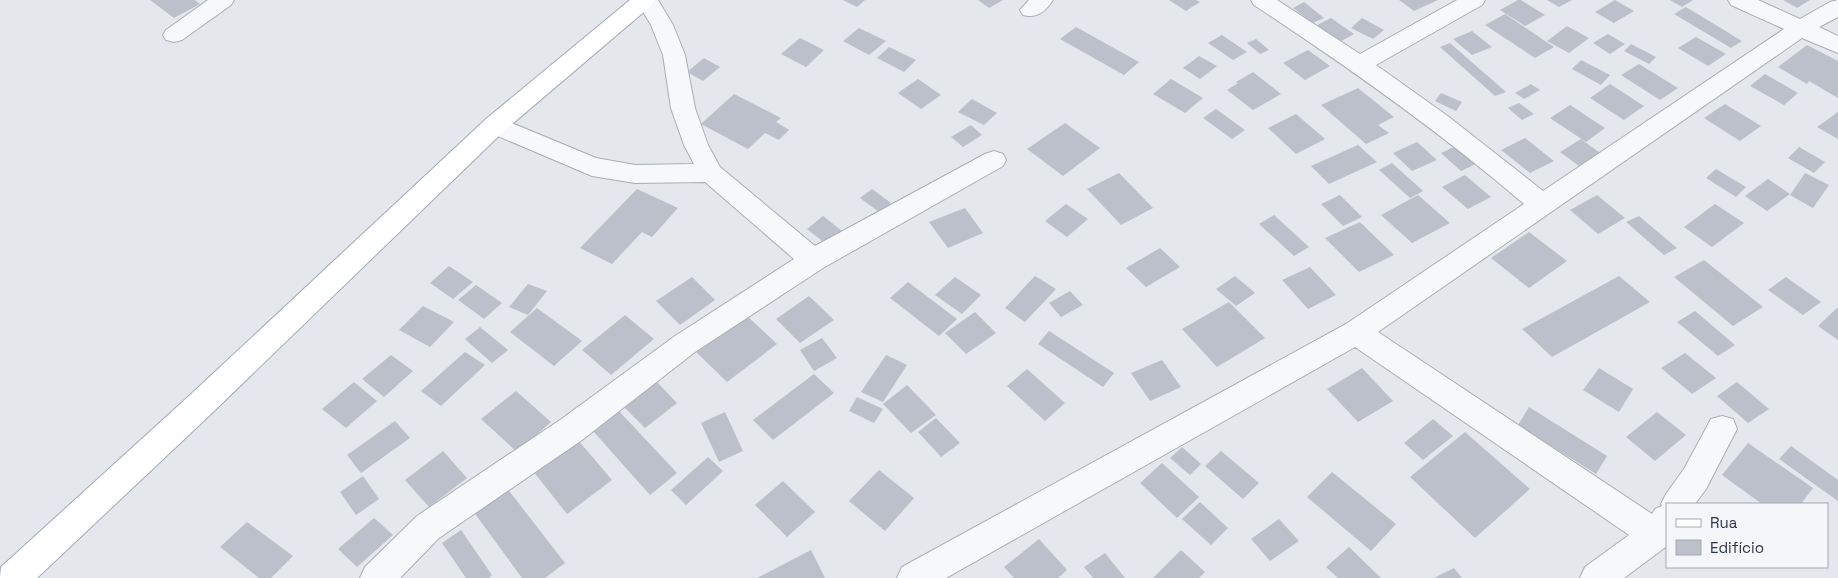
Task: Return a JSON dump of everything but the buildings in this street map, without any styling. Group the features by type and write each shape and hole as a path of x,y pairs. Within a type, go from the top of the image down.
{"main road":[{"path":"13,578 200,405 494,125 645,0"}],"street":[{"path":"174,35 223,0"},
{"path":"645,0 662,25 674,55 683,108 696,145 711,173 813,260"},
{"path":"1262,0 1360,64 1489,158 1542,204"},
{"path":"1360,64 1474,0"},
{"path":"1739,0 1838,45"},
{"path":"914,578 1356,332 1801,28 1838,7"},
{"path":"494,125 592,167 635,174 711,173"},
{"path":"377,578 428,527 571,430 684,344 813,260 994,160"},
{"path":"1356,332 1661,527 1597,578"},
{"path":"1678,503 1695,479 1722,429"}]}
